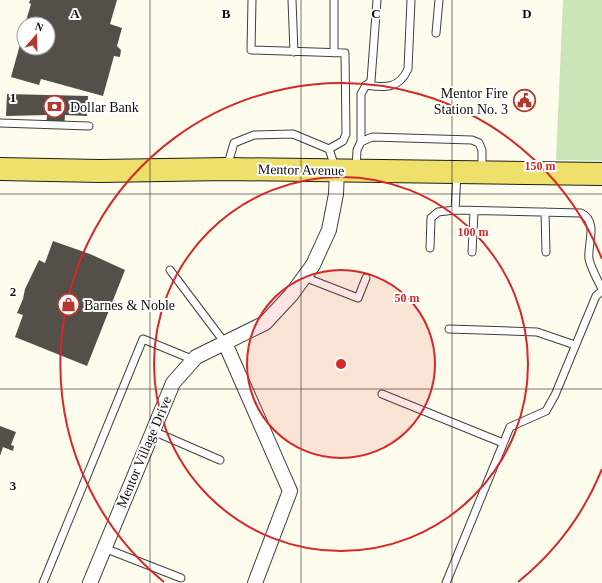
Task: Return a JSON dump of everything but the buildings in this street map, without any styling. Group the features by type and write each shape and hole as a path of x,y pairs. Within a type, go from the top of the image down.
{"main road":[{"name":"Mentor Avenue","path":"0,169 100,171 227,169 602,174"}],"street":[{"name":"Mentor Village Drive","path":"90,583 173,382 196,357 265,323 291,295 313,265 329,230 336,194 346,171"},
{"path":"225,343 290,491 255,583"}],"lane":[{"path":"252,0 251,50 345,53 346,134 343,141 329,149"},
{"path":"292,0 294,52"},
{"path":"334,0 334,53"},
{"path":"227,169 234,143 254,135 293,134 329,149 346,171 361,142 361,94 371,81 376,0"},
{"path":"366,86 384,88 396,84 405,76 408,69 411,0"},
{"path":"436,33 439,0"},
{"path":"0,123 89,126"},
{"path":"361,142 372,137 472,140 479,143 482,150 482,172"},
{"path":"455,210 457,172"},
{"path":"430,248 431,218 438,212 455,210 474,212 581,213 588,218 591,231 589,260 602,290 596,296 555,395 546,411 510,427 446,583"},
{"path":"472,252 474,212"},
{"path":"546,212 546,252"},
{"path":"170,270 225,343"},
{"path":"304,277 358,298 366,278"},
{"path":"449,329 537,332 575,344"},
{"path":"43,583 143,339 194,360"},
{"path":"382,394 503,443"},
{"path":"153,431 220,460"},
{"path":"104,548 181,578"}],"green space":[{"path":"563,0 602,0 602,161 556,160"}],"place":[{"name":"Mentor Fire Station No. 3","path":"524,101"},
{"name":"Dollar Bank","path":"54,107"},
{"name":"Barnes & Noble","path":"69,305"}]}
